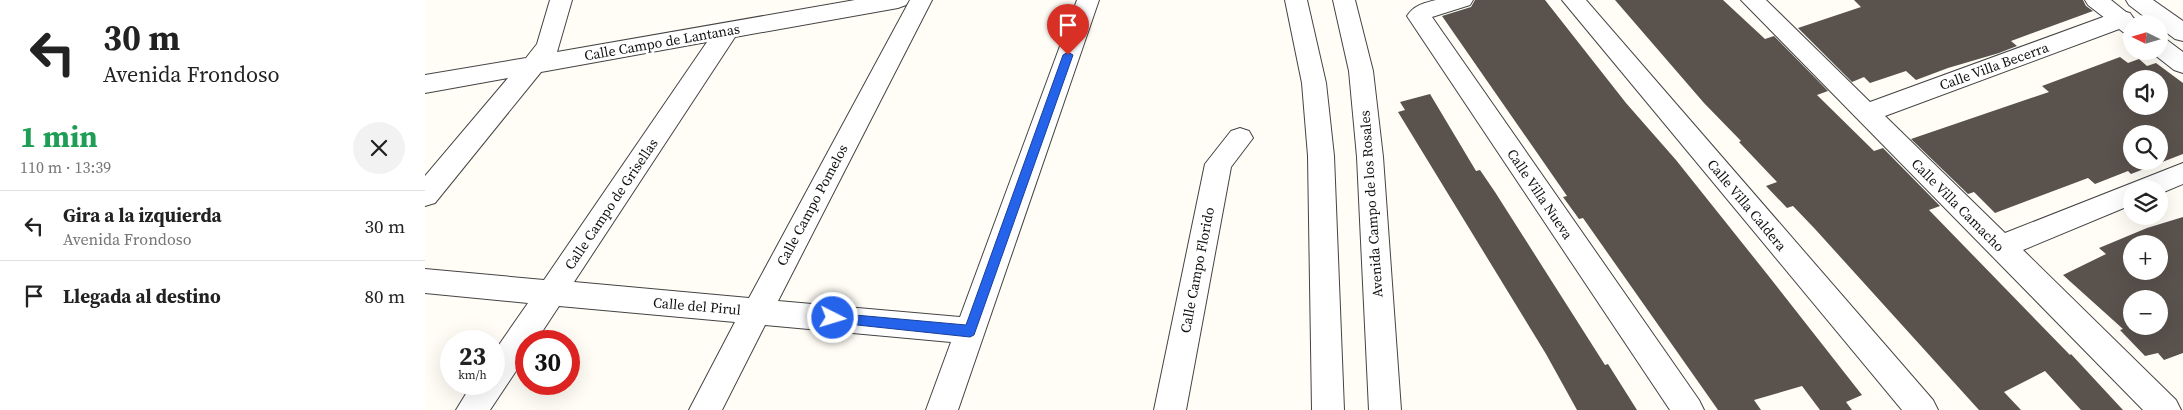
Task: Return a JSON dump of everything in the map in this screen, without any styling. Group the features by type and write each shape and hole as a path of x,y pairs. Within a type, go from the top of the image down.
{"street":[{"path":"425,194 548,47 561,0"},
{"name":"Calle Campo de Lantanas","path":"425,84 898,0"},
{"name":"Calle Campo Pomelos","path":"705,410 921,0"},
{"path":"942,410 1088,0"},
{"path":"1295,0 1314,83 1321,156 1329,410"},
{"name":"Avenida Campo de los Rosales","path":"1344,0 1361,71 1370,157 1385,410"},
{"name":"Calle Villa Nueva","path":"1462,0 1425,11 1419,16 1688,410"},
{"name":"Calle Villa Caldera","path":"1573,0 1922,410"},
{"path":"2097,0 2123,19"},
{"path":"2137,0 2183,34"},
{"name":"Calle Villa Camacho","path":"1758,1 1866,113 2000,247 2169,404"},
{"name":"Calle Villa Becerra","path":"1866,113 2123,23"},
{"name":"Calle Campo de Grisellas","path":"505,361 727,31"},
{"path":"2168,53 2183,64"},
{"name":"Calle Campo Florido","path":"1170,410 1218,164 1240,138"},
{"path":"2166,180 2183,173"},
{"path":"2000,247 2123,197"},
{"name":"Calle del Pirul","path":"425,281 970,331"},
{"path":"472,410 482,395"}],"building":[{"path":"1475,0 1545,0 1626,103 1676,160 1862,395 1846,402 1852,410 1820,410 1802,386 1754,400 1761,410 1718,410 1583,218 1579,219 1563,197 1567,196 1442,16 1471,7"},
{"path":"1615,0 1723,0 1765,39 1774,36 1828,91 1817,95 1874,151 1883,148 1940,206 1929,210 2071,354 2123,410 2081,410 2045,371 2004,392 2021,410 1979,410 1815,229 1793,206 1787,208 1766,186 1777,182 1704,103"},
{"path":"1854,0 2083,0 2086,6 2093,11 2011,41 2017,46 1916,80 1906,71 1870,83 1864,77 1852,82 1798,28 1861,7"},
{"path":"2120,57 2128,63 2140,60 2147,66 2156,63 2165,70 2123,70 2123,115 2168,115 2168,72 2183,83 2183,154 2168,160 2168,125 2123,125 2123,170 2141,170 2131,174 2128,171 2095,184 2088,178 1995,213 1974,192 1968,194 1911,139 2049,92 2042,86"},
{"path":"1430,94 1476,171 1480,170 1495,192 1605,365 1608,364 1637,410 1577,410 1546,354 1398,112 1405,110 1400,102"},
{"path":"2183,217 2183,353 2164,360 2158,353 2145,356 2125,335 2168,335 2168,290 2123,290 2123,329 2063,275 2106,254 2099,248 2123,238 2123,280 2168,280 2168,235 2130,235 2157,225 2168,225 2168,222"}],"route":[{"path":"833,318 970,331 1068,55"}]}
